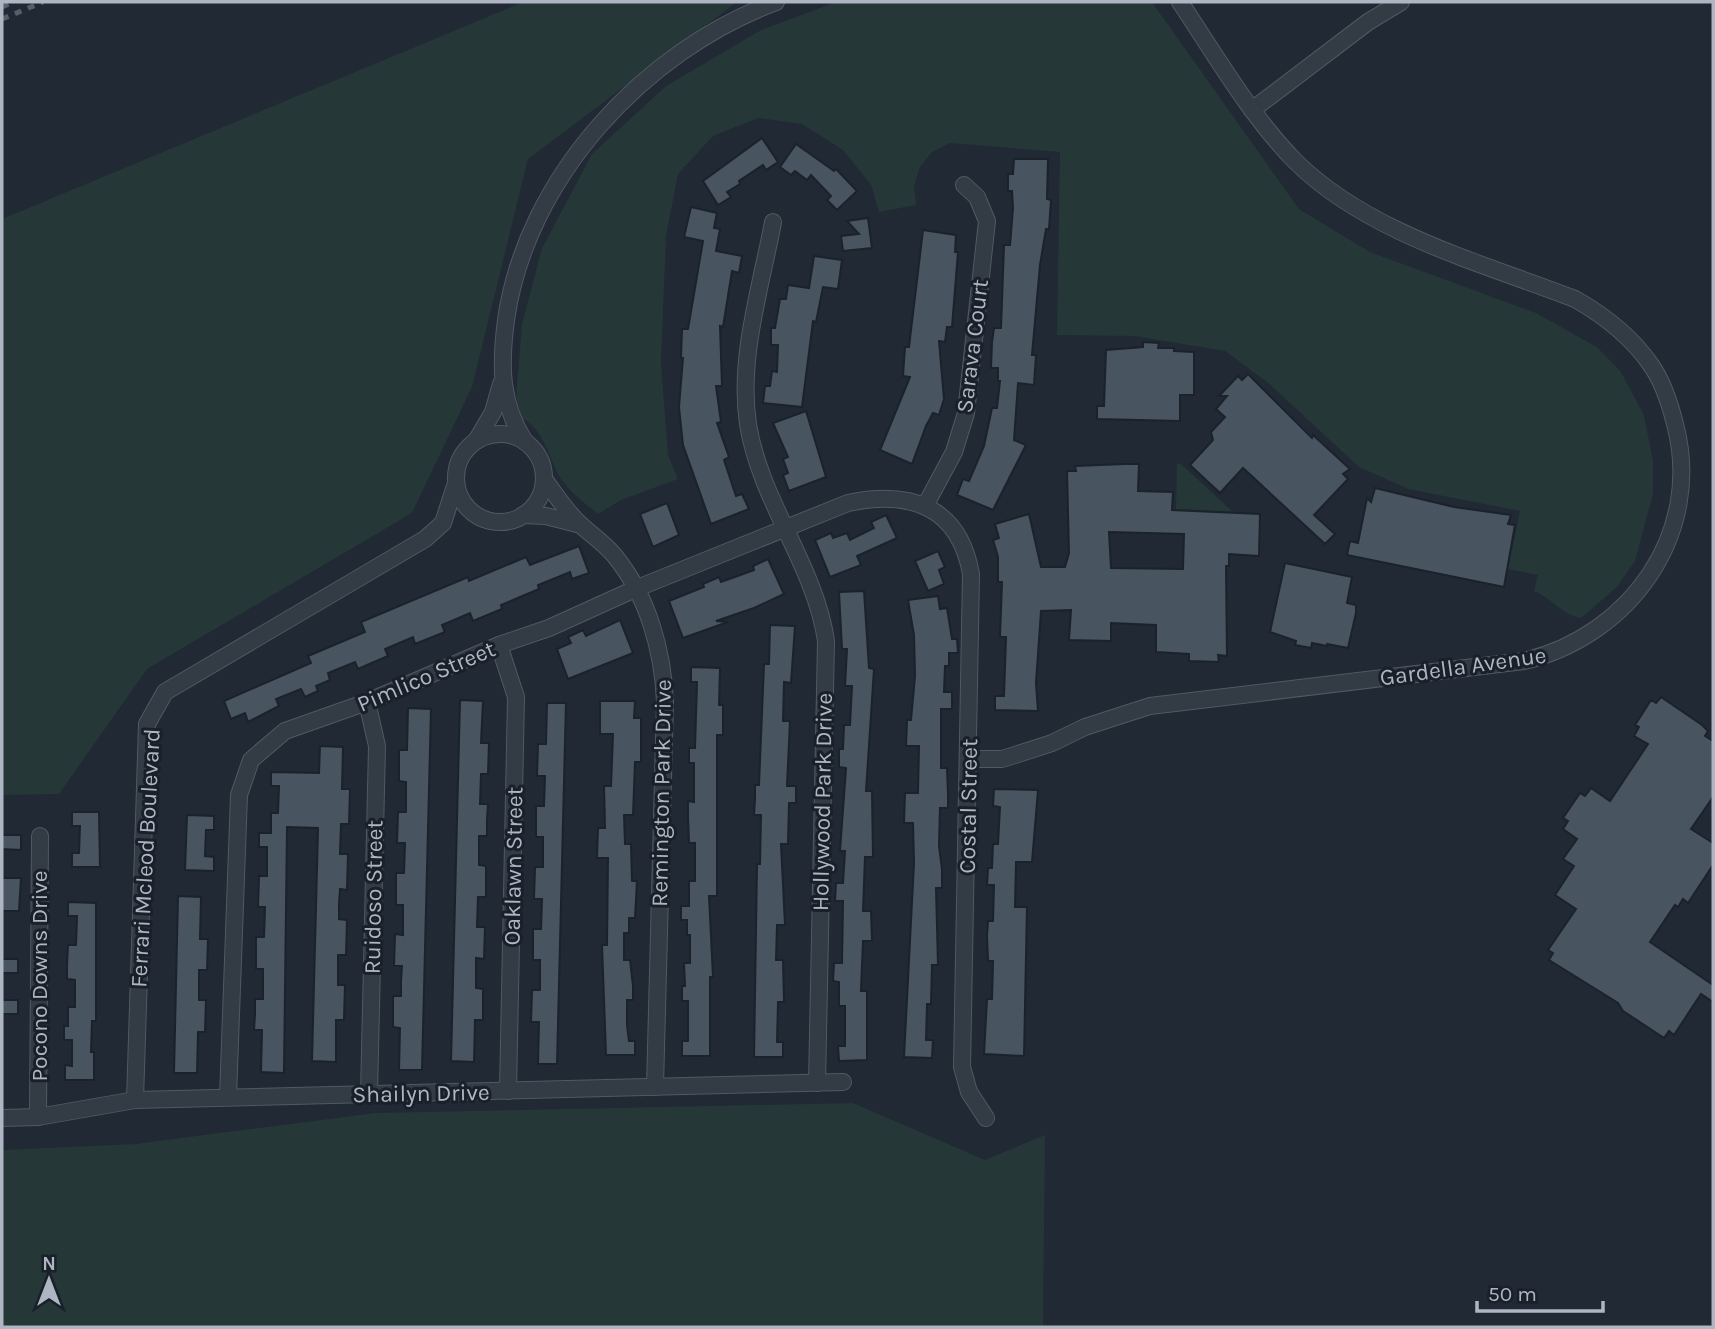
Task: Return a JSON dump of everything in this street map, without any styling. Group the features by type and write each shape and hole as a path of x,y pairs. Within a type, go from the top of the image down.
{"street":[{"path":"481,517 461,498 457,469 462,456 477,442 493,412 501,382 502,353 514,282 544,202 568,163 596,129 682,53 776,2"},
{"name":"Gardella Avenue","path":"969,759 1002,759 1052,743 1085,727 1150,706 1524,661 1551,655 1598,628 1621,608 1658,565 1670,541 1679,503 1680,443 1664,389 1653,367 1636,345 1598,312 1575,299 1409,234 1356,209 1297,163 1252,110 1180,2"},
{"path":"1252,110 1368,22 1401,2"},
{"name":"Sarava Court","path":"925,506 960,438 971,380 987,221 976,197 964,186"},
{"name":"Hollywood Park Drive","path":"773,222 746,368 746,401 754,448 783,529 815,595 826,640 817,1083"},
{"path":"457,483 443,523 481,517 496,521 523,515 538,500 544,479 542,465 525,442 508,409 501,382"},
{"path":"477,442 498,434 525,442"},
{"name":"Remington Park Drive","path":"544,479 581,525 600,539 617,559 653,626 660,653 666,702 655,1087"},
{"name":"Pimlico Street","path":"228,1097 239,795 251,760 285,731 367,702 499,645 549,628 635,589 848,502 879,496 906,498 925,506"},
{"name":"Costal Street","path":"925,506 949,524 961,540 970,564 969,759 962,1067 968,1092 986,1118"},
{"name":"Remington Park Drive","path":"523,515 547,516 581,525"},
{"name":"Ferrari Mcleod Boulevard","path":"135,1100 147,724 165,692 425,540 443,523"},
{"name":"Oaklawn Street","path":"499,645 516,697 508,1091"},
{"name":"Ruidoso Street","path":"367,702 377,746 369,1094"},
{"name":"Pocono Downs Drive","path":"38,1117 40,836"},
{"name":"Shailyn Drive","path":"2,1118 38,1117 135,1100 843,1082"}],"shaded area":[{"path":"523,2 737,2 528,159 472,387 412,513 147,669 59,794 2,795 2,219"},
{"path":"836,2 1152,2 1299,209 1370,252 1536,313 1597,347 1621,372 1644,415 1653,461 1653,494 1635,561 1617,587 1581,618 1568,614 1534,591 1538,575 1508,569 1520,511 1408,489 1359,467 1267,382 1225,351 1135,336 1057,335 1060,152 950,143 932,152 920,167 914,186 916,205 879,212 871,185 843,150 802,124 758,118 713,136 678,174 666,236 661,362 668,455 678,479 621,500 598,514 561,479 536,430 522,418 516,397 522,324 542,248 592,154 666,86 761,30"},
{"path":"1177,463 1181,464 1233,512 1176,509"},
{"path":"853,1103 985,1160 1045,1135 1043,1327 2,1327 2,1150 135,1144 375,1113"}],"building":[{"path":"762,138 778,162 766,170 763,165 739,181 740,184 727,192 731,197 718,205 703,181"},
{"path":"796,144 834,171 836,169 857,191 837,210 827,200 831,196 811,175 807,180 795,171 791,175 780,167"},
{"path":"1014,159 1048,159 1047,199 1051,200 1049,229 1046,229 1040,265 1032,355 1036,355 1034,385 1018,383 1014,440 1026,445 993,510 957,495 963,479 969,481 984,446 992,408 997,408 1000,381 998,368 991,368 992,342 994,328 1001,328 1004,245 1010,245 1013,208 1012,191 1008,191 1008,174 1013,174"},
{"path":"691,207 717,213 714,228 720,229 716,251 742,256 739,273 732,271 723,327 720,326 722,386 716,386 721,422 717,423 729,457 724,460 736,496 742,494 749,509 711,524 683,445 679,407 683,358 682,329 688,329 703,241 684,237"},
{"path":"868,218 872,248 843,251 841,236 859,234 847,221"},
{"path":"923,230 956,235 955,252 958,252 952,327 947,327 945,342 939,341 944,399 939,415 933,413 926,426 912,464 880,450 910,377 903,376 905,347 909,347"},
{"path":"814,256 842,260 838,289 823,287 816,322 813,321 802,407 763,403 765,386 770,386 772,371 777,372 778,345 771,345 771,328 775,328 780,299 786,299 788,285 809,288"},
{"path":"1143,342 1159,343 1158,348 1194,352 1194,395 1180,395 1180,421 1097,419 1097,406 1104,406 1106,350 1143,347"},
{"path":"1248,374 1312,438 1313,435 1350,469 1343,474 1348,479 1314,515 1335,534 1325,544 1243,468 1220,493 1190,465 1213,440 1211,432 1225,417 1216,409 1227,396 1219,396 1238,376 1242,380"},
{"path":"806,411 826,477 789,491 783,475 788,473 783,459 788,457 773,423"},
{"path":"1139,464 1138,491 1173,492 1172,510 1260,514 1259,556 1229,554 1229,566 1226,566 1227,656 1218,655 1219,662 1189,661 1189,654 1156,652 1156,625 1111,623 1111,641 1069,640 1071,610 1041,611 1036,683 1038,711 995,710 995,696 1004,696 1006,637 1000,637 1002,582 998,582 998,557 993,540 999,538 995,524 1029,514 1041,567 1065,567 1069,553 1067,471 1076,471 1075,466","holes":["1109,532 1184,534 1183,569 1111,568"]},
{"path":"1375,488 1454,507 1511,515 1508,524 1515,525 1504,587 1347,555 1350,541 1358,543 1367,498 1371,502"},
{"path":"667,503 679,535 653,547 640,514"},
{"path":"886,515 897,538 857,556 861,565 830,577 815,540 831,533 833,538 847,533 850,540 874,528 871,522"},
{"path":"579,546 589,573 572,579 570,572 501,605 502,609 473,621 470,613 442,625 445,632 415,644 413,637 385,649 388,656 358,669 355,662 328,673 330,680 316,686 318,691 305,697 301,689 276,699 279,706 248,722 245,713 231,719 224,701 311,663 308,656 365,632 361,622 468,577 469,581 526,557 530,565"},
{"path":"938,551 945,567 939,570 944,584 928,591 915,561"},
{"path":"768,559 784,594 716,621 728,622 683,638 669,601 704,587 703,584 719,577 721,582 754,570 753,566"},
{"path":"1285,563 1352,577 1347,603 1356,605 1356,613 1348,648 1312,643 1311,648 1295,645 1296,641 1270,632"},
{"path":"864,591 869,668 874,669 866,791 872,791 873,857 865,857 863,911 871,911 872,941 863,941 861,991 867,991 867,1060 839,1061 838,1046 845,1046 845,1006 839,1006 839,982 833,981 834,963 842,963 843,901 835,901 836,883 843,883 845,851 840,851 846,768 839,767 839,749 843,749 844,725 850,725 852,686 845,686 847,649 842,649 839,592"},
{"path":"938,596 940,609 947,608 952,639 957,639 958,653 949,653 949,666 945,666 944,692 952,692 952,709 941,709 941,768 947,768 948,808 940,808 942,888 936,888 938,965 932,965 931,1004 927,1004 926,1040 933,1040 932,1058 904,1057 914,863 913,823 904,823 905,793 918,793 919,746 906,746 907,720 911,720 915,676 914,635 908,600"},
{"path":"620,620 633,653 568,679 557,649 571,643 568,637 583,630 586,636"},
{"path":"770,625 795,626 791,683 784,682 783,721 790,721 787,786 796,786 796,803 789,803 788,844 781,844 785,925 777,925 776,960 783,960 784,1002 778,1002 777,1042 783,1042 783,1057 754,1057 757,864 760,864 761,815 754,815 755,785 759,785 764,664 769,664"},
{"path":"691,667 720,668 719,705 723,705 723,735 717,735 717,896 709,896 713,977 710,977 710,1056 682,1056 682,1041 688,1041 688,1001 682,1001 682,986 685,986 684,963 690,963 690,935 687,935 687,920 681,920 681,906 689,906 689,881 695,881 695,843 689,843 688,816 688,801 694,802 694,763 689,763 689,748 695,748 697,682 691,682"},
{"path":"1661,697 1702,725 1708,731 1705,736 1713,741 1713,797 1691,829 1713,843 1713,865 1688,903 1683,899 1678,907 1675,905 1650,942 1713,985 1713,1002 1701,994 1674,1035 1669,1031 1664,1038 1623,1011 1618,1003 1549,960 1553,953 1548,950 1576,909 1555,895 1574,866 1563,859 1577,839 1563,829 1568,821 1563,818 1580,793 1585,796 1591,788 1610,801 1648,744 1634,736 1639,727 1635,725 1651,700 1656,703"},
{"path":"460,700 483,701 481,743 489,743 488,774 481,774 480,804 488,804 487,836 479,836 479,865 486,866 486,897 478,897 477,927 485,927 484,959 476,958 476,988 483,989 483,1020 475,1020 474,1062 451,1061"},
{"path":"600,701 635,701 634,718 641,718 641,762 635,762 633,815 624,815 625,844 631,844 632,881 637,881 635,918 629,918 629,933 624,933 624,960 630,960 633,986 633,1000 627,1000 627,1025 629,1041 635,1041 635,1055 606,1055 602,945 607,945 608,858 597,858 598,828 605,828 604,786 611,786 613,734 600,734"},
{"path":"547,703 566,703 557,1064 538,1064 539,1022 531,1022 532,990 540,990 540,960 533,960 533,929 541,929 542,899 534,899 535,867 543,867 543,837 536,837 536,806 544,806 545,776 537,776 538,744 546,744"},
{"path":"408,708 431,709 422,1070 399,1070 400,1028 393,1027 393,996 401,996 402,966 394,966 395,934 403,935 403,905 396,905 396,873 404,873 405,843 397,843 398,812 406,812 406,782 399,781 399,750 407,750"},
{"path":"320,746 343,747 342,789 350,789 349,824 341,824 340,854 348,854 347,890 340,889 339,904 339,919 347,920 346,955 338,955 338,985 345,985 344,1020 336,1020 336,1062 312,1061 318,828 287,827 284,1073 261,1072 262,1030 254,1030 255,999 263,999 263,969 256,969 256,937 264,937 265,907 258,907 259,876 267,876 267,847 259,847 259,833 271,833 271,813 278,813 279,786 271,786 271,772 319,773"},
{"path":"994,789 1038,790 1032,862 1016,862 1015,907 1027,907 1024,1056 984,1054 987,999 992,999 993,961 988,961 987,936 988,921 993,921 994,885 987,885 988,868 992,868 993,844 998,844 1000,807 993,806"},
{"path":"72,812 99,812 100,867 72,867 72,853 79,853 80,826 72,826"},
{"path":"187,815 214,816 214,830 206,830 205,856 214,857 214,871 185,870"},
{"path":"2,835 21,835 21,850 2,849"},
{"path":"2,878 21,878 19,911 2,911"},
{"path":"178,896 201,897 200,939 208,939 207,970 199,970 199,1000 206,1000 205,1032 198,1032 197,1073 174,1073"},
{"path":"68,902 96,903 96,1021 92,1021 91,1052 94,1052 94,1080 65,1080 65,1065 72,1066 72,1040 64,1040 64,1026 68,1026 68,1007 75,1007 75,980 67,979 68,945 76,945 77,916 68,916"},
{"path":"2,959 18,959 18,973 2,973"},
{"path":"2,1000 18,1000 18,1014 2,1014"}],"railway":[{"path":"2,7 13,2"},
{"path":"2,19 43,2"}]}
